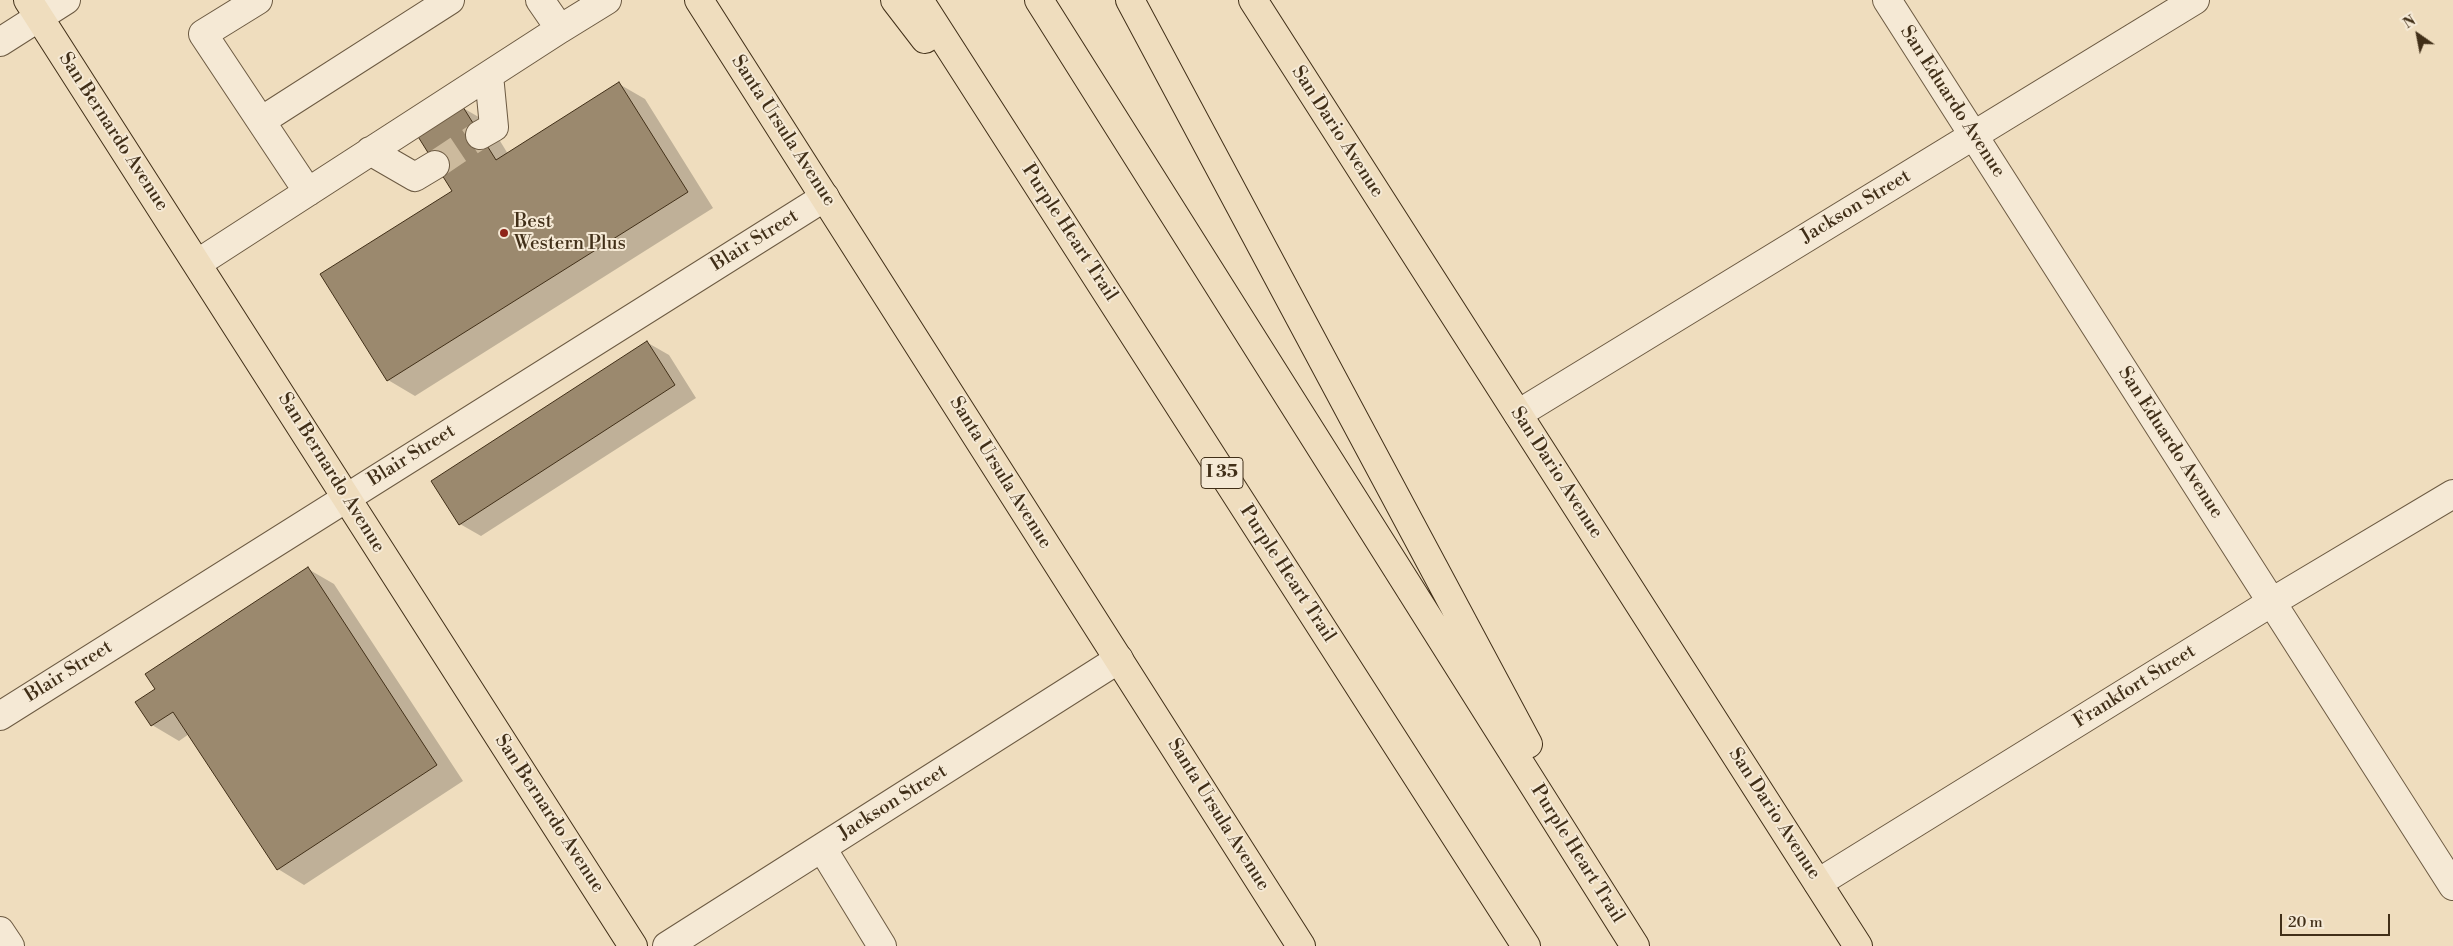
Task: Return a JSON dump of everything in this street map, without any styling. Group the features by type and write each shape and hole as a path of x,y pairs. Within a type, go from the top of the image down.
{"main road":[{"name":"Santa Ursula Avenue","path":"699,0 1301,946"},
{"path":"895,0 1054,210"},
{"name":"Purple Heart Trail","path":"919,0 1526,946"},
{"name":"Purple Heart Trail","path":"1039,0 1636,946"},
{"path":"1130,0 1636,946"},
{"name":"San Dario Avenue","path":"1253,0 1858,946"},
{"name":"San Bernardo Avenue","path":"34,9 634,946"}],"street":[{"path":"0,42 34,9 66,0"},
{"path":"258,0 203,34 308,192"},
{"path":"261,121 450,0"},
{"path":"540,0 560,29"},
{"path":"198,263 607,0"},
{"name":"San Eduardo Avenue","path":"1886,0 2453,886"},
{"name":"Jackson Street","path":"1518,414 2195,0"},
{"path":"480,135 494,126 489,75"},
{"path":"370,151 416,177 436,165"},
{"name":"Blair Street","path":"0,716 825,197"},
{"name":"Frankfort Street","path":"1818,883 2272,602 2453,494"},
{"name":"Jackson Street","path":"667,946 1119,659"},
{"path":"822,848 882,946"},
{"path":"0,931 10,946"}],"building":[{"name":"Best Western Plus","path":"619,82 688,192 387,381 320,274 452,191 417,135 463,107 496,160"},
{"path":"647,341 675,385 459,525 431,481"},
{"path":"308,567 437,765 277,870 173,712 151,726 135,702 155,689 145,674"}],"tunnel":[{"path":"435,165 480,135"}],"place":[{"name":"Best Western Plus","path":"504,233"}]}
